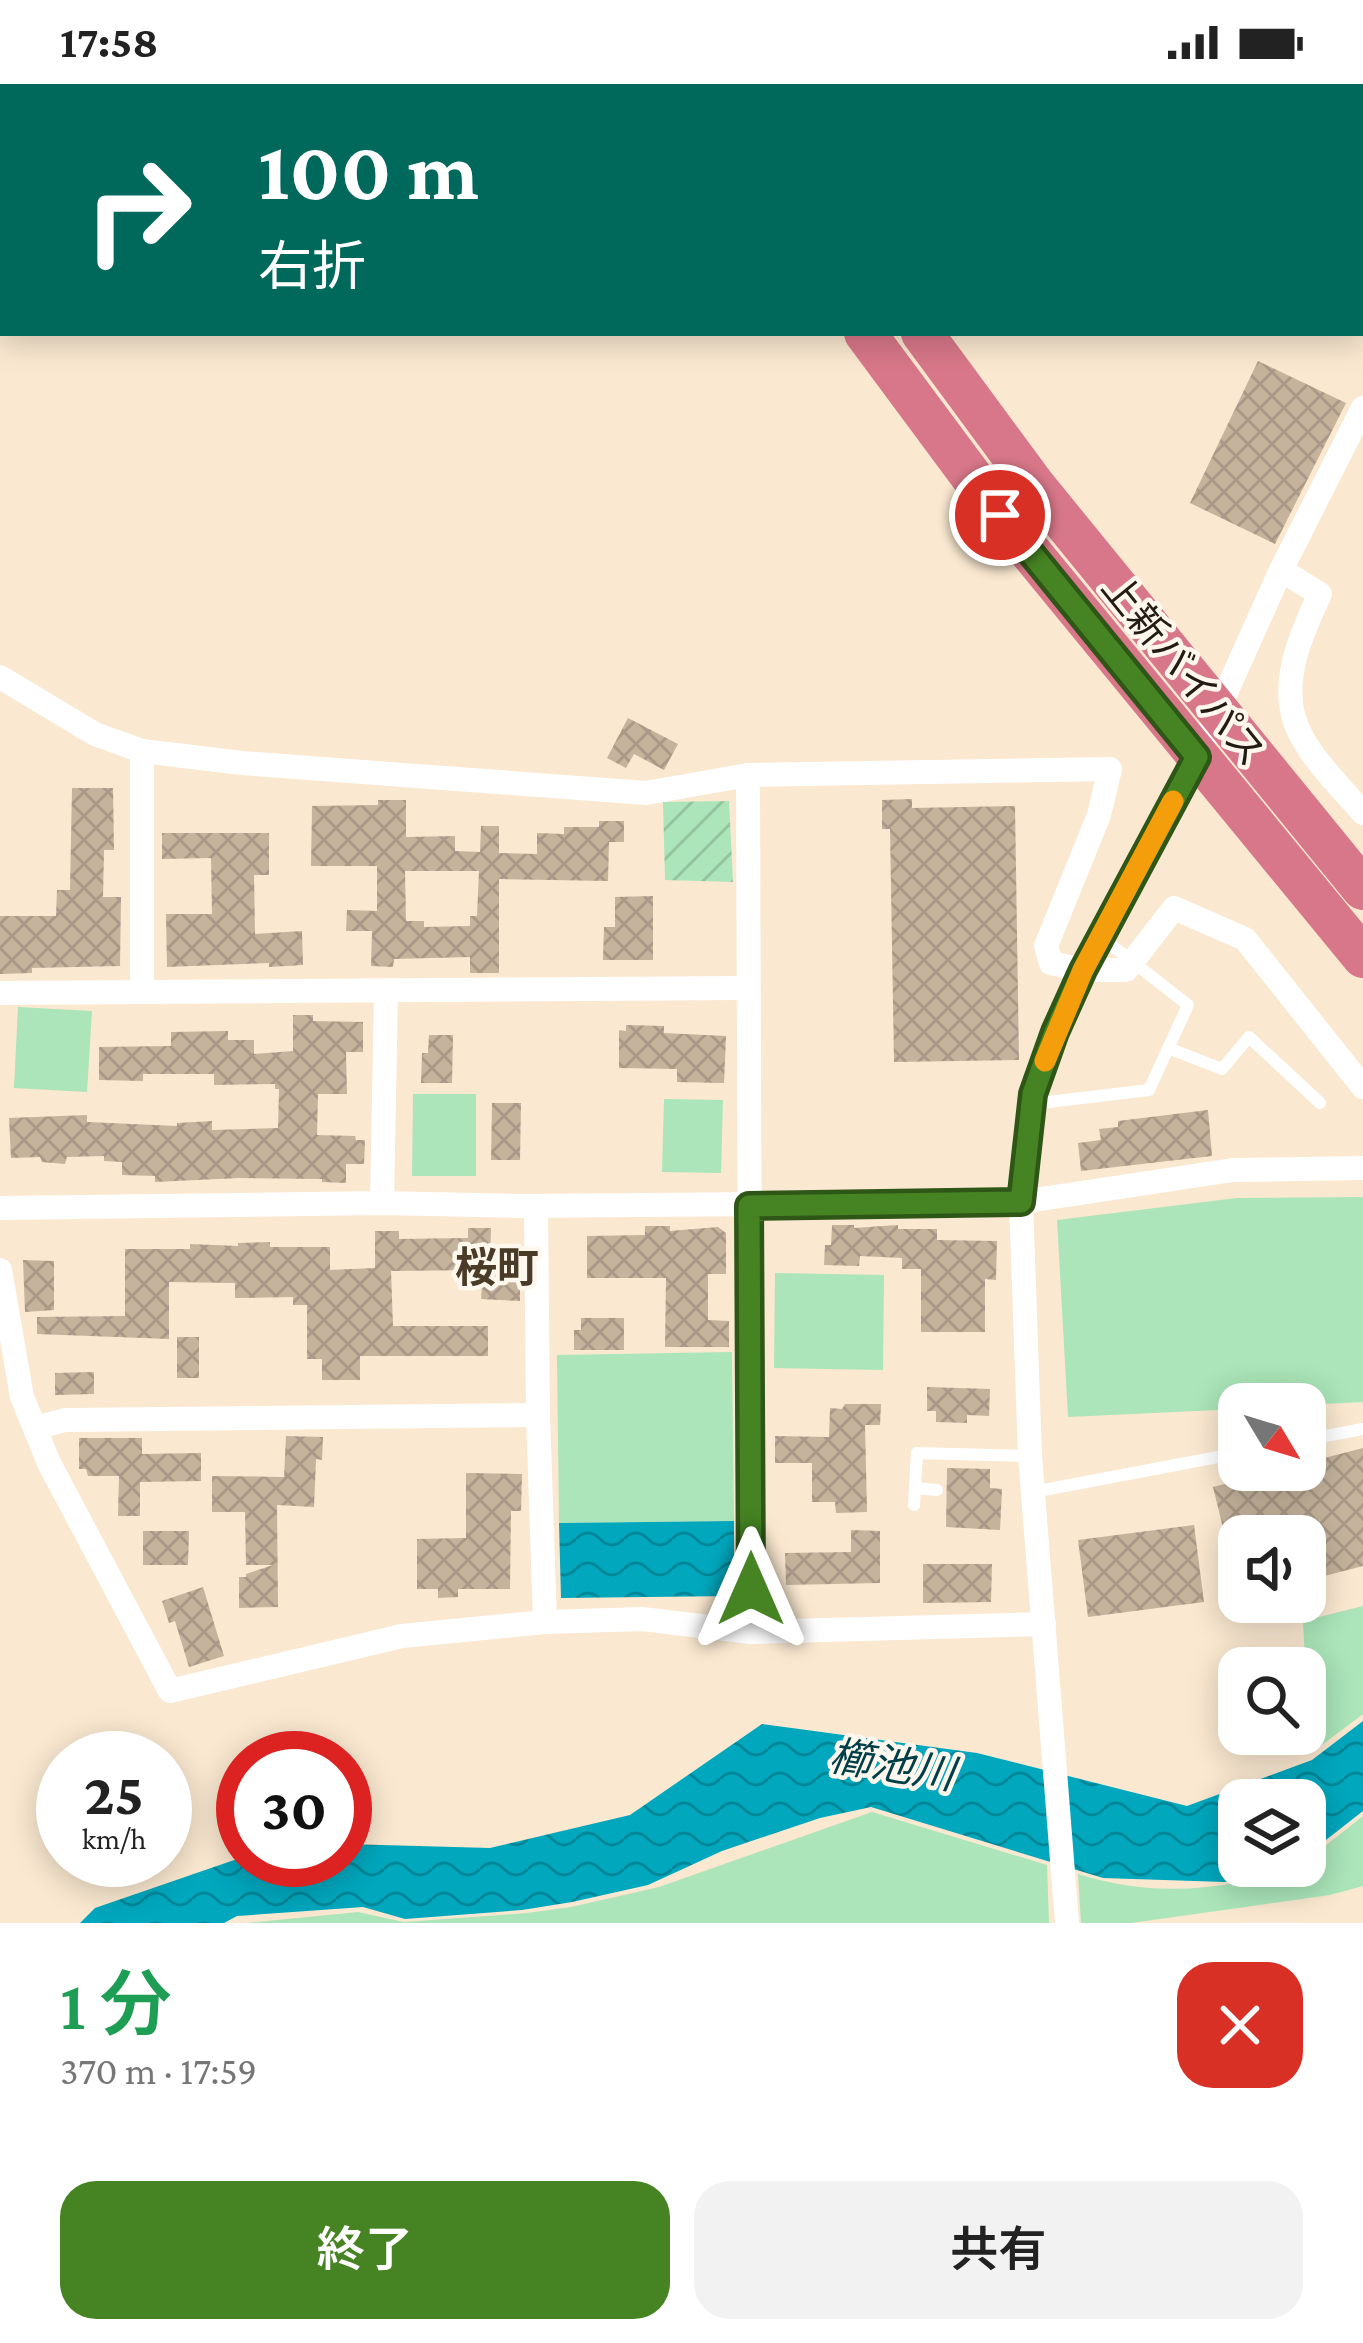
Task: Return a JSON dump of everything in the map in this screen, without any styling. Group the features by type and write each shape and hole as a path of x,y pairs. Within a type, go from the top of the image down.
{"highway":[{"name":"上新バイパス","path":"867,336 1000,515 1363,957"},
{"name":"上新バイパス","path":"924,336 1034,485 1363,889"}],"street":[{"path":"1067,1923 1030,1456 1021,1202 1032,1104 1055,1032 1083,970 1197,757 1281,569 1363,408"},
{"path":"1281,569 1320,594 1298,638 1290,679 1301,738 1363,813"},
{"path":"0,677 94,734 142,752 242,763 646,793 748,775 1110,769 1099,815 1046,946 1052,963 1083,970 1126,970 1174,908 1245,938 1363,1088"},
{"path":"142,752 142,992"},
{"path":"748,775 751,1632"},
{"path":"0,993 747,988"},
{"path":"382,1203 386,991"},
{"path":"0,1208 1021,1202 1233,1170 1363,1168"},
{"path":"536,1206 545,1622"},
{"path":"0,1270 22,1397 34,1428 170,1690 401,1636 545,1622 642,1619 751,1632 1044,1624"},
{"path":"34,1428 65,1420 538,1415"}],"lane":[{"path":"1032,1104 1148,1090 1188,1005 1101,937"},
{"path":"1168,1048 1222,1069 1249,1037 1320,1103"},
{"path":"1326,1436 1363,1429"},
{"path":"914,1505 916,1454 1030,1456"},
{"path":"1033,1492 1218,1457"},
{"path":"915,1489 937,1490"}],"green space":[{"path":"729,801 733,882 665,880 663,802"},
{"path":"18,1007 92,1011 87,1092 14,1088"},
{"path":"413,1094 476,1094 476,1176 412,1176"},
{"path":"664,1099 723,1100 721,1173 662,1172"},
{"path":"1363,1197 1363,1402 1326,1404 1326,1383 1218,1383 1218,1410 1068,1417 1057,1220 1237,1198"},
{"path":"775,1273 884,1275 883,1370 774,1368"},
{"path":"732,1352 734,1521 559,1523 557,1355"},
{"path":"1363,1606 1363,1714 1326,1742 1326,1647 1304,1647 1303,1623 1326,1623 1326,1615"},
{"path":"872,1812 1047,1865 1049,1923 246,1923 358,1912 404,1922 571,1907 659,1887"},
{"path":"1363,1816 1363,1886 1330,1895 1131,1923 1081,1923 1078,1874 1158,1888 1326,1887 1326,1845"}],"water":[{"path":"734,1521 734,1596 561,1598 559,1523"},
{"path":"1363,1721 1363,1811 1326,1840 1326,1779 1260,1779 1326,1755 1326,1749"},
{"name":"櫛池川","path":"762,1724 977,1753 1187,1806 1218,1795 1218,1882 1103,1878 871,1807 820,1818 722,1851 648,1885 522,1910 405,1919 363,1907 237,1916 224,1923 80,1923 95,1908 156,1887 192,1887 192,1875 216,1866 216,1887 372,1887 372,1845 490,1848 630,1815"}],"building":[{"path":"1258,361 1346,403 1275,544 1190,503"},
{"path":"628,718 678,744 664,770 634,754 626,768 607,758"},
{"path":"72,788 113,788 114,850 104,850 103,897 121,897 120,966 32,968 32,973 0,974 0,916 56,916 57,890 70,890"},
{"path":"912,799 912,808 1015,806 1019,1060 894,1062 890,829 882,829 882,800"},
{"path":"378,800 406,800 406,837 455,836 455,851 480,852 481,826 499,826 499,853 537,854 537,833 564,834 564,827 599,827 599,821 624,821 624,842 609,842 608,881 499,879 499,973 470,973 470,957 394,959 393,967 371,966 372,931 346,931 347,910 377,911 377,866 311,866 312,806 378,805","holes":["405,871 479,871 477,916 470,916 470,926 424,927 424,921 406,921"]},
{"path":"162,833 269,833 269,875 254,875 255,934 302,931 303,965 167,967 166,914 212,914 211,858 162,859"},
{"path":"653,896 653,960 603,960 604,927 615,927 615,897"},
{"path":"293,1015 313,1015 313,1021 363,1022 363,1052 346,1052 347,1094 318,1094 317,1135 365,1140 364,1164 346,1164 346,1183 239,1178 155,1182 155,1176 122,1175 122,1162 104,1161 104,1156 67,1157 65,1164 42,1162 40,1157 11,1158 9,1118 87,1115 87,1122 177,1126 212,1121 212,1130 278,1128 279,1089 275,1084 214,1085 214,1074 143,1074 143,1081 99,1080 99,1047 171,1046 171,1032 228,1031 228,1040 254,1040 254,1054 293,1051"},
{"path":"626,1025 664,1026 664,1033 726,1036 724,1083 677,1082 677,1069 619,1068 619,1030 626,1031"},
{"path":"429,1035 453,1035 452,1083 421,1083 422,1053 428,1053"},
{"path":"492,1103 521,1103 520,1160 491,1160"},
{"path":"1208,1110 1212,1156 1081,1171 1078,1143 1101,1140 1099,1129 1118,1127 1118,1121"},
{"path":"832,1225 898,1225 898,1229 937,1229 937,1240 997,1241 996,1280 985,1279 985,1332 921,1332 921,1269 902,1269 902,1258 860,1256 859,1266 824,1265"},
{"path":"645,1226 670,1226 670,1231 718,1227 726,1233 726,1274 708,1274 708,1320 729,1321 729,1347 665,1347 666,1278 587,1278 587,1236 645,1235"},
{"path":"468,1228 491,1228 490,1266 520,1268 520,1301 481,1299 483,1270 391,1271 393,1326 488,1326 488,1356 360,1356 360,1380 322,1380 322,1359 307,1359 307,1305 293,1305 293,1297 235,1298 235,1283 169,1282 169,1339 37,1334 37,1317 125,1316 125,1249 270,1242 270,1247 330,1247 330,1270 375,1268 375,1231 399,1231 399,1239 468,1238"},
{"path":"23,1260 54,1261 54,1310 25,1312"},
{"path":"581,1318 624,1318 624,1350 574,1350 574,1330 581,1330"},
{"path":"177,1337 199,1337 199,1378 177,1378"},
{"path":"94,1372 94,1394 55,1395 55,1373"},
{"path":"927,1387 990,1389 989,1416 967,1415 967,1423 936,1422 936,1411 927,1411"},
{"path":"845,1404 881,1404 880,1425 865,1425 867,1512 836,1513 835,1502 812,1502 812,1463 775,1463 775,1436 829,1437 830,1408 842,1409"},
{"path":"286,1436 323,1437 322,1460 316,1459 314,1507 277,1505 278,1607 239,1608 239,1577 273,1565 246,1565 245,1512 212,1512 212,1476 284,1477"},
{"path":"79,1438 142,1438 142,1454 201,1453 201,1481 140,1482 140,1516 118,1516 119,1476 88,1476 86,1469 79,1469"},
{"path":"1363,1448 1363,1566 1326,1576 1326,1515 1220,1515 1213,1487 1218,1486 1218,1491 1326,1491 1326,1458"},
{"path":"947,1468 990,1469 990,1488 1002,1489 1000,1530 946,1527"},
{"path":"466,1473 522,1474 521,1511 511,1511 510,1589 458,1589 458,1597 438,1598 438,1589 417,1589 417,1539 466,1538"},
{"path":"1194,1525 1204,1602 1088,1617 1078,1540"},
{"path":"851,1530 880,1531 880,1583 786,1585 785,1553 851,1552"},
{"path":"143,1531 189,1531 188,1565 143,1565"},
{"path":"923,1564 992,1564 991,1602 923,1603"},
{"path":"203,1587 224,1656 189,1667 175,1621 169,1623 162,1601"}],"slow traffic":[{"path":"1045,1061 1083,970 1173,801"}],"district":[{"name":"桜町","path":"497,1267"}],"route":[{"path":"751,1589 749,1206 1021,1202 1033,1094 1055,1032 1197,757 1000,515"}]}
